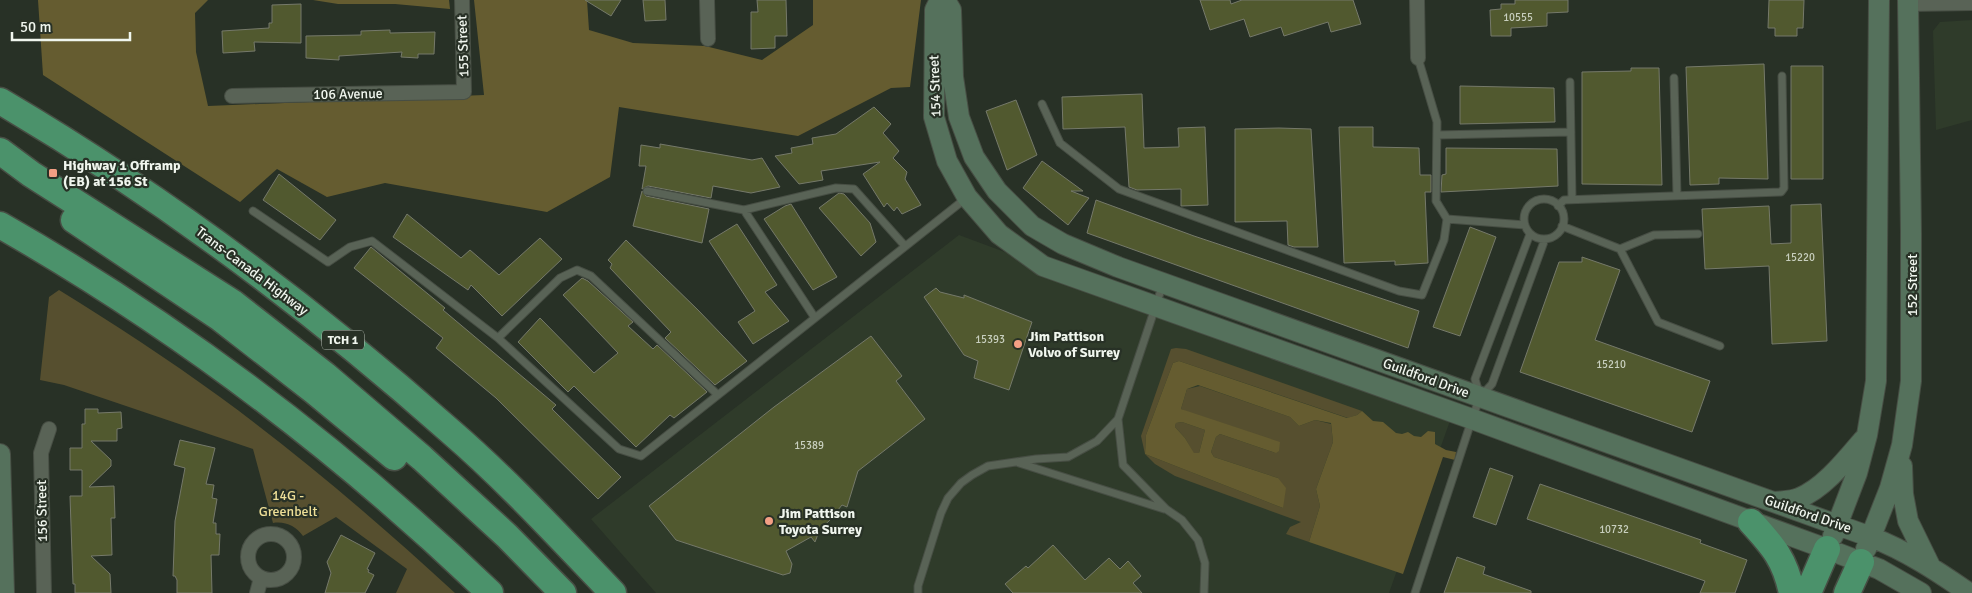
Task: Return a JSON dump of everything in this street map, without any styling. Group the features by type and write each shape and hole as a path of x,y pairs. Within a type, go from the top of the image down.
{"highway":[{"name":"Trans-Canada Highway","path":"0,101 171,210 261,276 349,345 451,431 533,510 613,593"},
{"path":"0,151 31,174 233,303 318,369 422,458 507,536 564,593"},
{"path":"0,172 220,318 244,336 410,471 494,548 539,593"},
{"path":"0,225 47,252 201,354 290,420 386,500 490,593"},
{"path":"1751,522 1771,543 1785,564 1792,593"},
{"path":"1808,593 1827,549"},
{"path":"1847,593 1861,562"}],"main road":[{"name":"154 Street","path":"940,0 934,10 934,117 947,161 967,197"},
{"name":"154 Street","path":"945,0 951,10 953,77 959,117 974,157 997,191"},
{"path":"1827,549 1857,473 1867,435 1876,381 1878,324 1879,0"},
{"name":"152 Street","path":"1861,562 1890,488 1902,445 1911,381 1908,2"},
{"name":"Guildford Drive","path":"997,191 1032,226 1063,244 1163,283 1871,537 1896,547 1930,566 1968,593"},
{"name":"Guildford Drive","path":"967,197 999,234 1043,266 1472,419 1827,549 1879,569 1921,593"},
{"path":"1772,502 1797,499 1808,494 1844,462 1867,435"},
{"path":"1902,445 1905,513 1930,566"},
{"path":"0,454 4,593"}],"street":[{"name":"155 Street","path":"462,0 464,92"},
{"path":"707,0 708,39"},
{"path":"1417,0 1418,58"},
{"path":"1908,2 1972,3"},
{"name":"106 Avenue","path":"232,96 464,92"},
{"name":"156 Street","path":"44,593 41,453 49,430"},
{"path":"257,593 261,578"}],"lane":[{"path":"1042,104 1060,143 1119,189 1399,291 1422,295 1444,240 1447,219 1436,202 1437,122 1418,58"},
{"path":"1558,206 1564,200 1572,199 1781,192 1784,188 1782,76"},
{"path":"1674,78 1677,196"},
{"path":"1570,82 1572,199"},
{"path":"1437,136 1571,132"},
{"path":"647,191 744,210 836,188 854,189 905,246"},
{"path":"253,211 328,262 350,247 372,241 498,338 619,449 642,456 967,197"},
{"path":"1545,199 1558,206 1563,215 1562,226 1557,234 1545,239 1530,234 1524,225 1525,212 1533,202 1545,199"},
{"path":"744,210 815,318"},
{"path":"1447,219 1524,225"},
{"path":"1562,226 1620,249 1658,322 1720,346"},
{"path":"1480,397 1475,379 1530,234"},
{"path":"1620,249 1654,235 1698,234"},
{"path":"1414,593 1480,397 1492,384 1545,239"},
{"path":"498,338 560,278 577,270 591,276 718,394"},
{"path":"1163,283 1118,419 1123,466 1166,509 1182,520 1198,540 1205,564 1204,593"},
{"path":"918,593 918,586 941,512 948,498 972,475 988,466 1019,463 1036,459 1068,457 1097,441 1118,419"},
{"path":"1019,463 1166,509"}],"shaded area":[{"path":"38,0 208,0 195,13 196,52 208,106 484,95 474,0 587,0 589,30 633,43 705,46 762,60 813,25 813,0 921,0 910,87 891,88 798,136 619,107 610,177 547,212 385,183 327,197 277,169 240,202 43,75"},
{"path":"313,0 449,0 450,9 395,4 338,4"},
{"path":"1972,20 1972,120 1936,130 1933,31 1940,22"},
{"path":"959,235 1451,418 1389,593 656,593 591,519"},
{"path":"1179,361 1347,418 1357,415 1362,411 1373,421 1383,422 1396,433 1408,432 1414,436 1421,437 1428,431 1435,432 1435,444 1446,450 1456,452 1455,460 1443,457 1403,574 1309,542 1320,506 1316,489 1333,442 1331,423 1315,420 1299,426 1290,417 1198,385 1187,389 1181,409 1280,442 1279,451 1276,453 1220,434 1216,437 1211,452 1214,457 1278,478 1286,488 1283,508 1145,454 1146,435 1173,363","holes":["1182,422 1205,430 1199,453 1194,453 1185,438 1175,427 1176,423"]}],"green space":[{"name":"14G - Greenbelt","path":"59,290 161,355 251,420 340,492 455,593 396,593 407,569 336,517 303,536 290,525 273,523 253,449 64,385 40,380 49,297"},
{"path":"1176,348 1186,349 1362,411 1348,418 1179,361 1173,363 1146,435 1145,454 1141,436 1171,349"},
{"path":"1200,386 1290,417 1299,426 1315,420 1331,424 1333,442 1316,489 1320,506 1309,542 1286,534 1290,527 1301,522 1175,476 1155,464 1145,454 1283,508 1278,478 1214,457 1211,452 1216,437 1220,434 1276,453 1181,409 1187,389"},
{"path":"1182,422 1205,430 1199,453 1194,454 1185,438 1175,427 1176,423"}],"building":[{"path":"585,0 621,0 611,16"},
{"path":"643,0 665,0 666,20 645,21"},
{"path":"757,0 786,0 787,36 775,36 775,48 751,49 751,12 758,12"},
{"path":"1200,0 1230,0 1231,4 1242,0 1353,0 1361,24 1331,32 1328,22 1284,36 1281,27 1250,37 1244,19 1210,30"},
{"path":"1515,0 1568,0 1568,12 1547,13 1547,26 1511,28 1511,36 1491,36 1490,10 1501,9 1501,4 1515,4"},
{"path":"1769,0 1804,0 1803,28 1797,28 1797,36 1775,36 1775,28 1768,28"},
{"path":"301,4 301,43 254,42 255,51 223,53 222,31 269,28 269,23 272,23 272,5"},
{"path":"390,30 390,33 435,32 434,54 418,54 418,58 401,57 402,52 339,56 339,60 306,58 306,36 361,35 361,31"},
{"path":"1764,64 1768,179 1719,178 1719,184 1690,185 1686,67"},
{"path":"1791,66 1823,66 1823,179 1791,179"},
{"path":"1631,68 1659,68 1662,185 1582,184 1582,72 1631,71"},
{"path":"1460,86 1554,88 1555,122 1460,124"},
{"path":"1142,94 1144,148 1179,147 1178,128 1205,127 1208,205 1181,206 1181,189 1137,190 1129,187 1125,127 1063,129 1062,97"},
{"path":"1016,100 1037,155 1007,170 986,111"},
{"path":"874,107 891,124 883,133 899,151 893,158 907,172 905,179 921,205 902,214 897,207 894,211 887,203 884,207 863,174 880,162 821,171 823,180 799,184 775,156 792,153 791,148 813,144 812,138 836,134"},
{"path":"1339,127 1373,127 1373,147 1419,148 1420,175 1431,175 1431,192 1425,192 1428,263 1395,265 1395,261 1344,263"},
{"path":"1235,129 1311,129 1318,247 1294,247 1288,245 1287,221 1235,222"},
{"path":"660,144 752,160 762,158 780,187 751,193 713,186 711,198 648,186 642,189 646,166 639,166 641,145 660,148"},
{"path":"1446,148 1557,149 1558,186 1441,192 1442,175 1446,174"},
{"path":"1042,161 1083,191 1071,191 1089,198 1068,225 1023,188"},
{"path":"279,174 336,220 320,240 263,200"},
{"path":"642,191 646,196 709,209 702,243 633,226"},
{"path":"839,193 844,194 870,223 876,242 861,256 819,208"},
{"path":"1096,200 1194,236 1419,311 1408,348 1087,233"},
{"path":"791,204 837,277 813,290 764,219"},
{"path":"1821,204 1827,341 1772,344 1769,266 1705,269 1702,209 1769,206 1771,244 1791,243 1791,205"},
{"path":"407,214 461,258 470,250 499,275 540,238 562,259 502,316 471,285 468,290 393,237"},
{"path":"737,224 777,285 765,292 789,321 753,344 738,322 755,311 709,241"},
{"path":"1470,227 1496,237 1460,336 1433,327"},
{"path":"626,240 747,361 715,385 665,338 671,332 610,268 612,264 608,260"},
{"path":"371,247 445,308 443,310 556,405 552,409 621,477 598,499 496,398 436,348 443,338 354,268"},
{"path":"1582,257 1620,270 1595,340 1710,381 1692,432 1520,372 1559,262 1582,262"},
{"path":"582,278 588,281 633,322 628,326 653,349 657,345 707,392 674,418 670,415 636,447 574,386 568,392 518,342 540,318 594,373 618,353 563,295"},
{"path":"936,288 940,292 964,298 964,295 1032,322 1009,390 974,378 978,361 964,355 924,297"},
{"path":"871,336 902,376 896,381 925,419 858,471 847,507 842,505 820,529 815,542 811,537 786,551 792,564 790,573 783,575 676,540 649,506 774,407"},
{"path":"85,409 98,409 98,413 121,412 122,428 117,429 117,441 91,441 111,460 111,466 89,487 114,486 115,518 111,518 112,555 91,556 110,574 111,593 75,593 75,584 73,584 70,496 82,496 82,470 70,470 70,448 82,448 82,424 85,424"},
{"path":"180,440 215,448 206,484 214,485 212,498 217,499 213,523 216,523 216,534 220,534 219,555 211,555 212,593 177,593 177,580 173,576 175,521 185,468 174,465"},
{"path":"1490,468 1513,476 1496,525 1473,517"},
{"path":"1540,484 1701,540 1700,543 1747,560 1735,593 1700,593 1705,581 1527,519"},
{"path":"341,535 375,553 367,569 369,570 368,572 374,575 365,593 325,593 331,573 327,562"},
{"path":"1053,545 1085,580 1109,558 1120,569 1128,561 1141,576 1133,583 1142,593 1013,593 1005,584 1026,566 1028,568"},
{"path":"1457,557 1485,567 1483,574 1531,591 1531,593 1444,593"}],"place":[{"name":"Highway 1 Offramp (EB) at 156 St","path":"53,173"},
{"name":"Jim Pattison Volvo of Surrey","path":"1018,344"},
{"name":"Jim Pattison Toyota Surrey","path":"769,521"}]}
